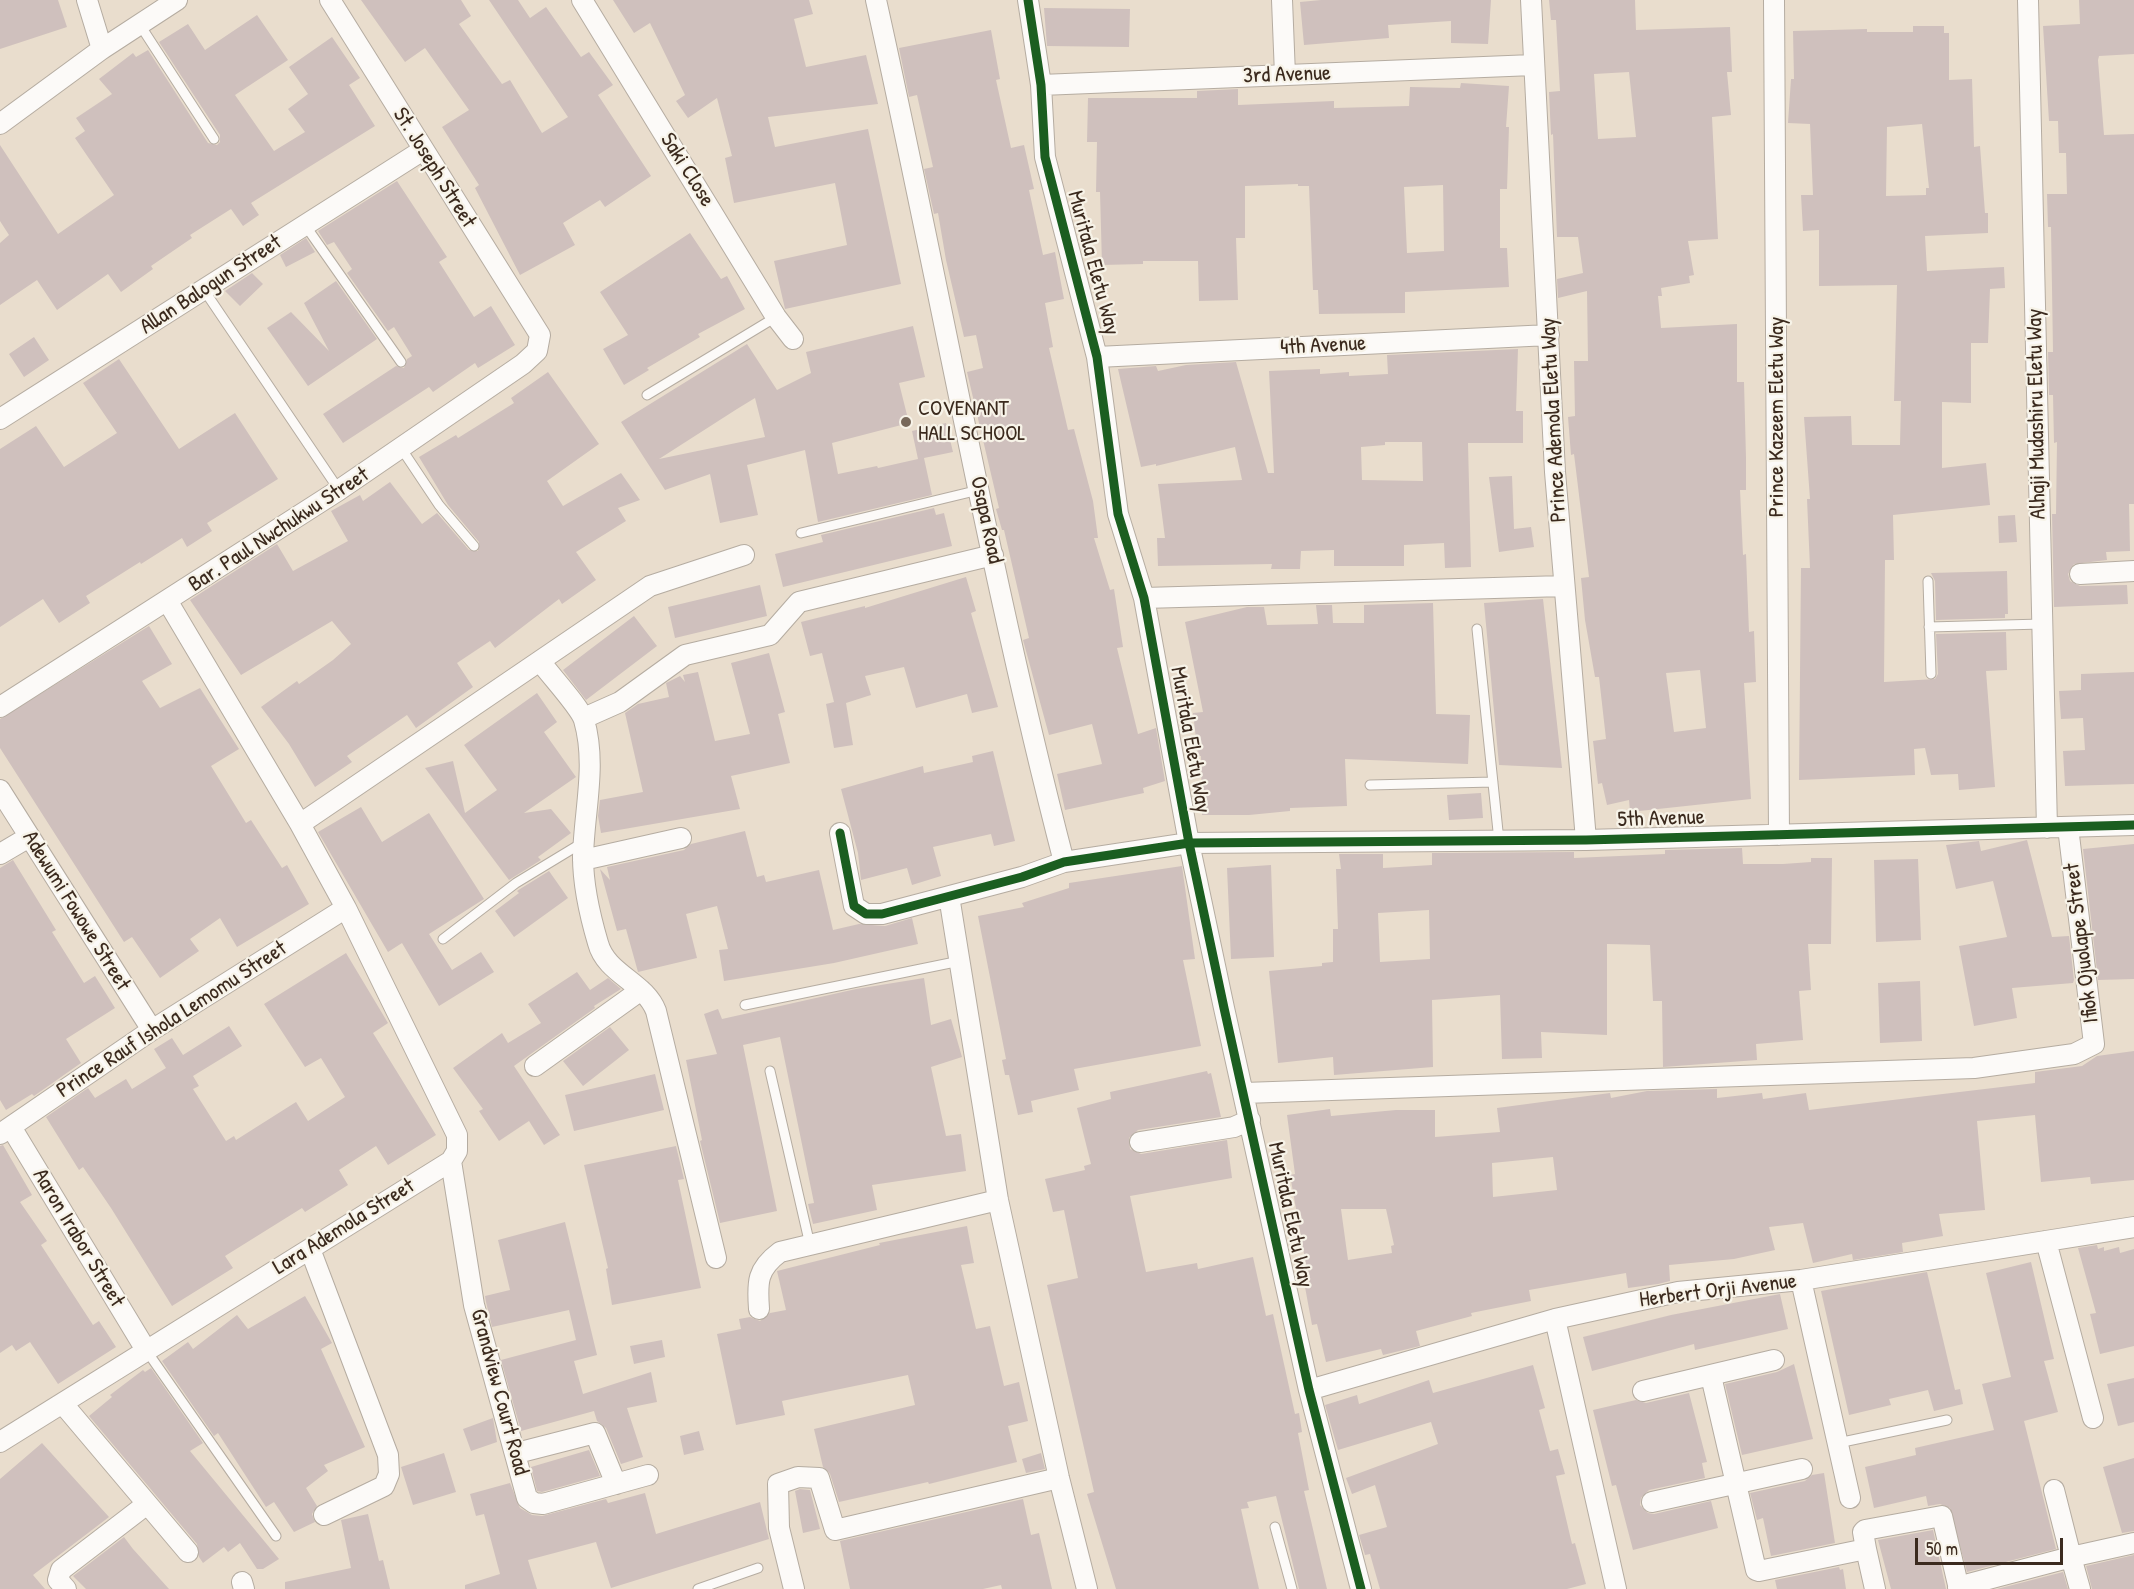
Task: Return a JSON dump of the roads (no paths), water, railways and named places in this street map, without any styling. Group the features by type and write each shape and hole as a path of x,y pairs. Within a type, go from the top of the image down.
{"street":[{"path":"87,0 102,49"},
{"path":"0,124 102,49 177,0"},
{"name":"St. Joseph Street","path":"330,0 540,335"},
{"name":"Saki Close","path":"582,0 777,317 793,339"},
{"name":"Osapa Road","path":"876,0 1029,727 1064,862"},
{"name":"Muritala Eletu Way","path":"1028,0 1041,85 1045,157 1097,357 1118,514 1144,598 1189,843 1309,1390 1361,1589"},
{"path":"1282,0 1285,75"},
{"name":"Prince Ademola Eletu Way","path":"1531,0 1555,472 1586,840"},
{"name":"Prince Kazeem Eletu Way","path":"1774,0 1779,835"},
{"name":"Alhaji Mudashiru Eletu Way","path":"2028,0 2047,828"},
{"name":"3rd Avenue","path":"1041,85 1533,64"},
{"name":"Allan Balogun Street","path":"0,420 423,150"},
{"name":"Bar. Paul Nwchukwu Street","path":"0,707 168,602 339,490 524,364 537,351 540,335"},
{"name":"4th Avenue","path":"1097,357 1549,335"},
{"path":"300,824 650,586 744,555"},
{"path":"584,718 620,702 685,655 770,634 799,602 993,555"},
{"path":"2080,574 2134,571"},
{"path":"1144,598 1564,586"},
{"path":"168,602 300,824 346,908 457,1135 457,1151 451,1161"},
{"path":"540,661 584,718 591,782 584,851 598,944 612,965 651,999 656,1011 716,1258"},
{"name":"Adewumi Fowowe Street","path":"0,790 152,1030"},
{"name":"5th Avenue","path":"840,832 854,906 866,914 882,914 1022,877 1064,862 1189,843 1586,840 2134,825"},
{"name":"Ifiok Ojuolape Street","path":"1244,1093 1974,1068 2074,1053 2094,1044 2068,828"},
{"path":"0,854 29,837"},
{"path":"584,851 681,838"},
{"path":"950,896 998,1200 1059,1478 1087,1589"},
{"name":"Prince Rauf Ishola Lemomu Street","path":"5,1130 152,1030 346,908"},
{"path":"535,1066 641,990"},
{"path":"1140,1142 1234,1127 1250,1120"},
{"name":"Aaron Irabor Street","path":"5,1130 146,1350"},
{"name":"Lara Ademola Street","path":"0,1442 451,1161"},
{"name":"Grandview Court Road","path":"451,1161 474,1305 517,1453 527,1497 534,1503 543,1504 648,1475"},
{"path":"759,1309 758,1292 765,1263 780,1252 998,1200"},
{"name":"Herbert Orji Avenue","path":"1309,1390 1555,1319 1678,1292 1801,1280 2134,1227"},
{"path":"2046,1241 2093,1418"},
{"path":"310,1249 388,1455 389,1474 384,1486 324,1515"},
{"path":"1801,1280 1850,1498"},
{"path":"1555,1319 1616,1589"},
{"path":"1643,1391 1774,1360"},
{"path":"1711,1376 1756,1570 1866,1549"},
{"path":"63,1404 188,1552"},
{"path":"517,1453 591,1432 598,1437 616,1484"},
{"path":"1652,1502 1802,1468"},
{"path":"794,1589 779,1528 778,1484 798,1477 819,1478 836,1530 1059,1478"},
{"path":"2054,1490 2080,1589"},
{"path":"66,1589 58,1580 61,1570 147,1504"},
{"path":"1875,1589 1864,1531 1942,1516 1958,1588 2071,1557 2134,1543"}],"lane":[{"path":"140,25 214,139"},
{"path":"305,225 401,362"},
{"path":"204,290 339,490"},
{"path":"647,395 777,317"},
{"path":"401,448 439,505 474,546"},
{"path":"801,533 980,490"},
{"path":"1928,581 1931,674"},
{"path":"1929,627 2042,624"},
{"path":"1477,629 1499,841"},
{"path":"1370,785 1492,782"},
{"path":"443,939 516,883 584,851"},
{"path":"745,1005 960,961"},
{"path":"770,1071 810,1245"},
{"path":"146,1350 276,1536"},
{"path":"1838,1443 1947,1420"},
{"path":"1275,1527 1292,1589"},
{"path":"698,1589 758,1568"}],"place":[{"name":"COVENANT HALL SCHOOL","path":"906,422"}]}
